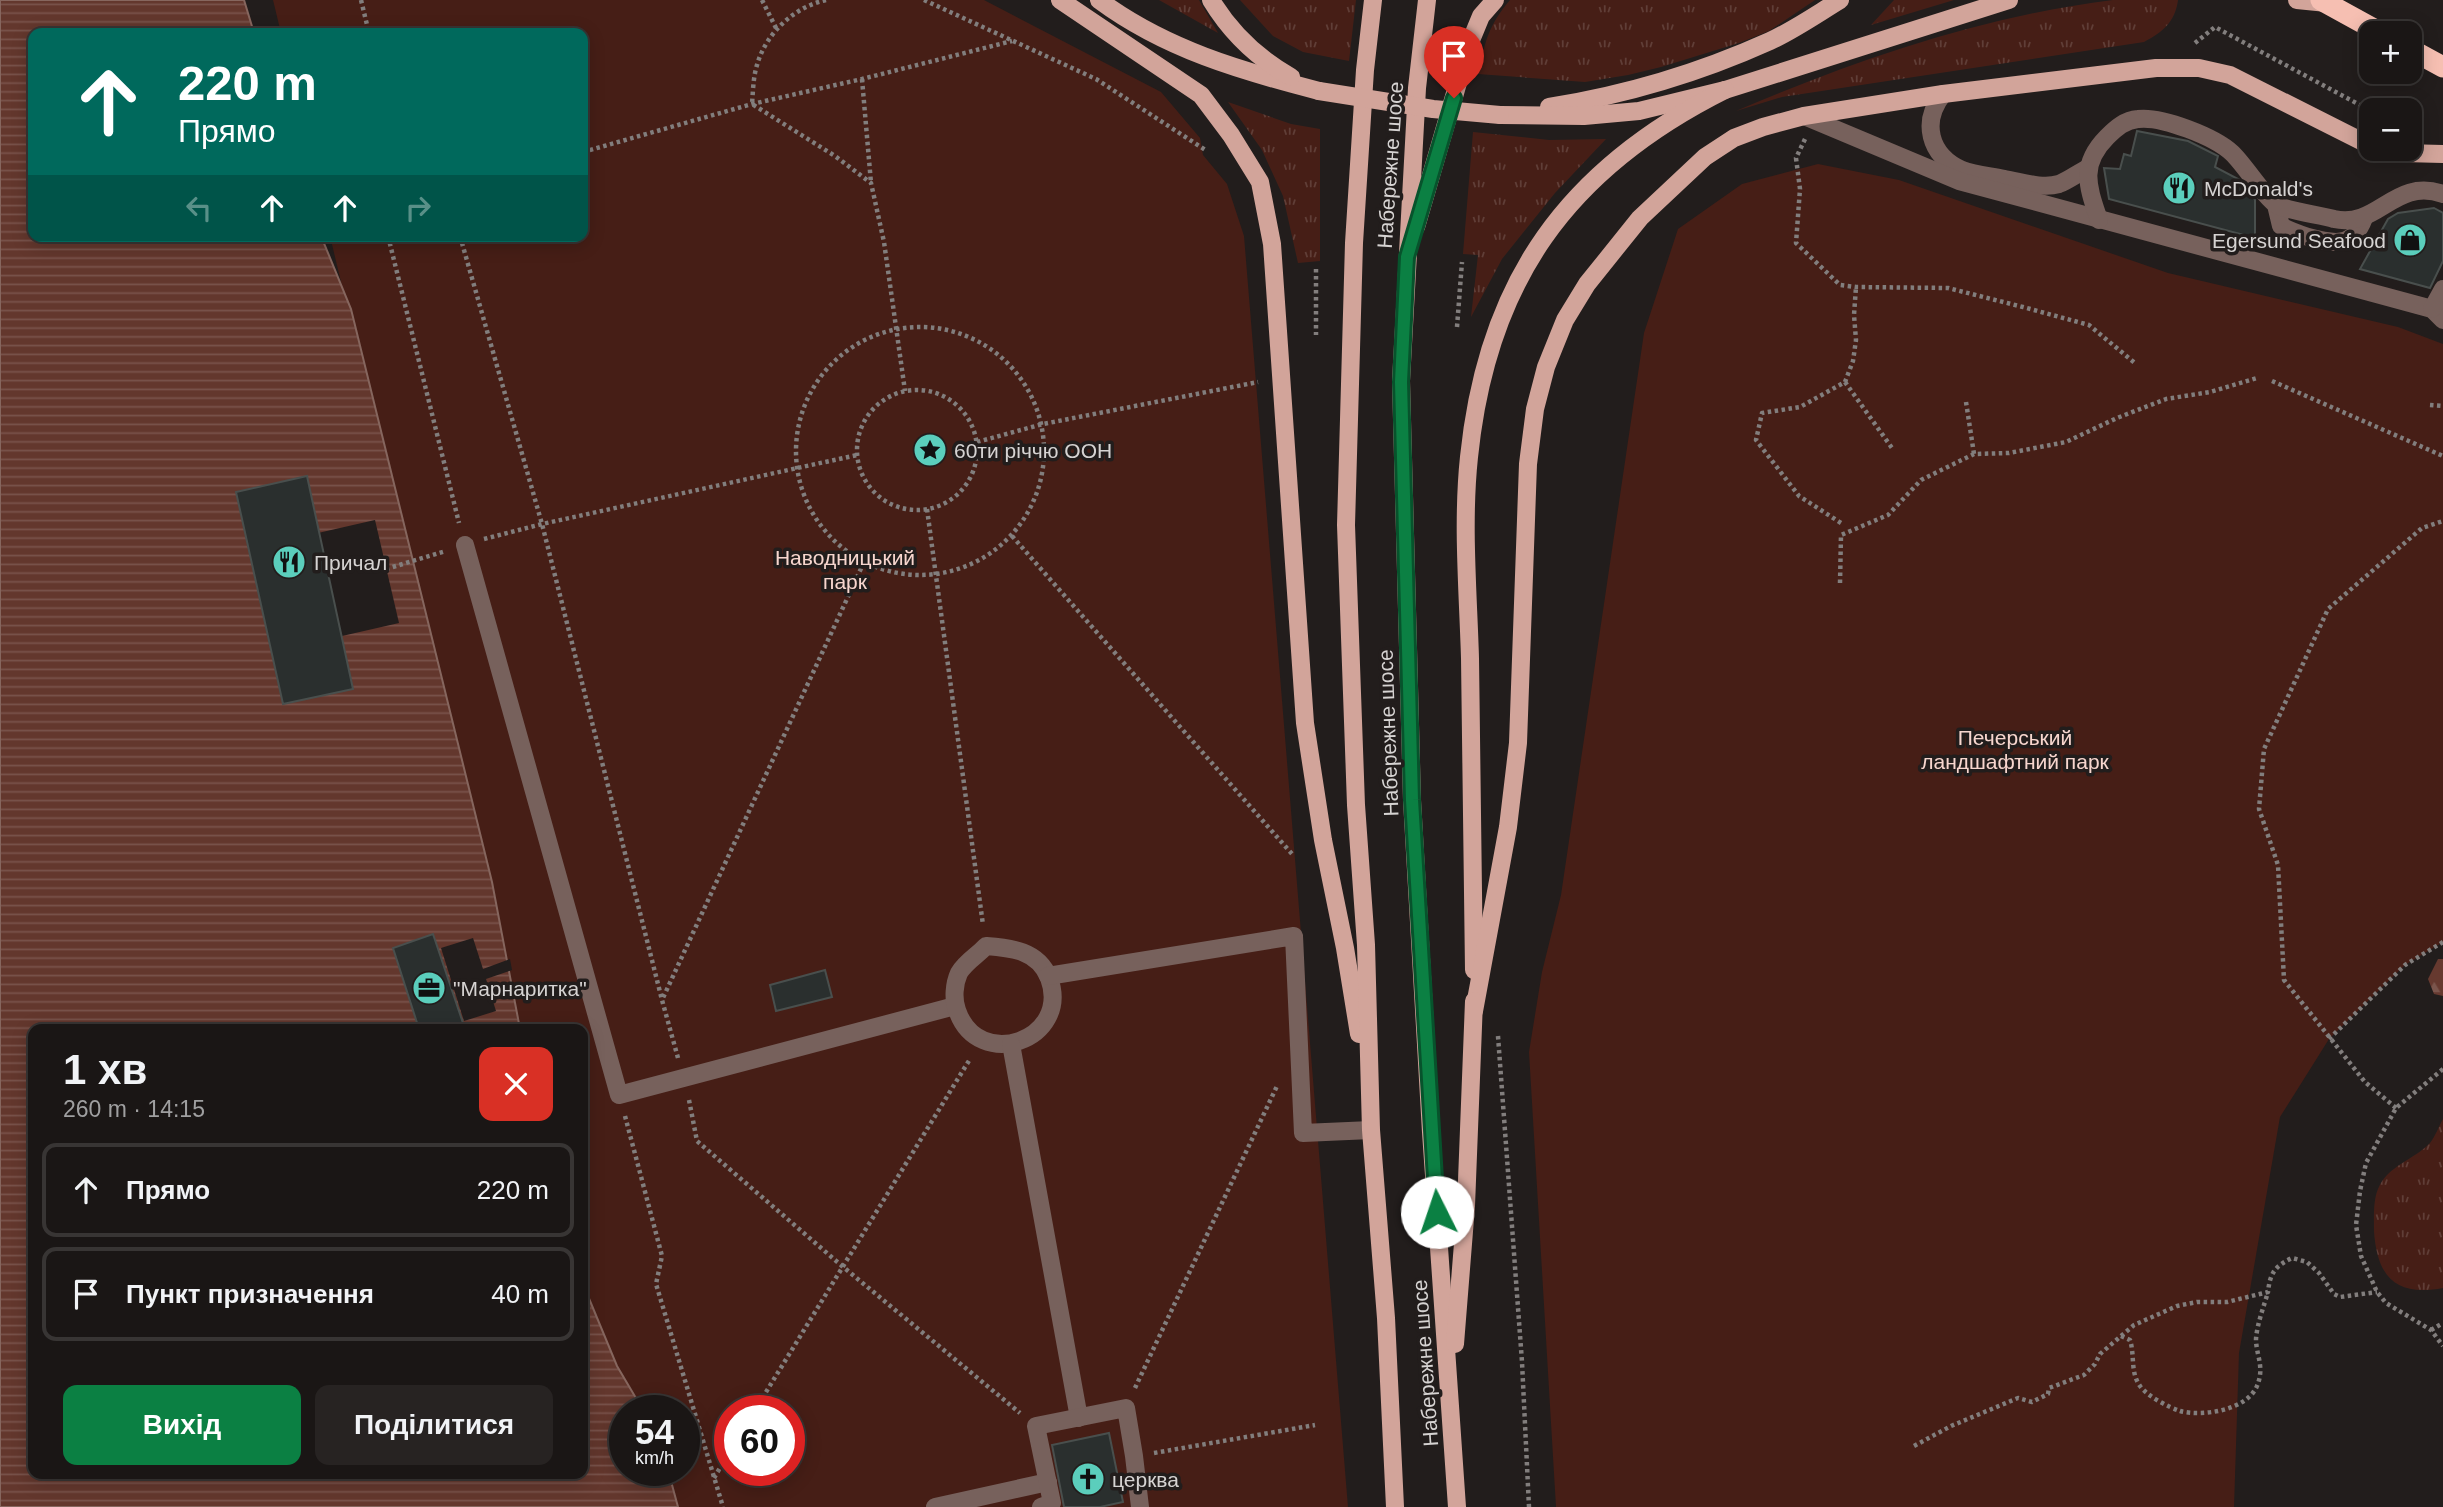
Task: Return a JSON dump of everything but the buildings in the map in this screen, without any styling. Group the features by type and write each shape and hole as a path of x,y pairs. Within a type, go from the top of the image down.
{"highway":[{"path":"2324,2 2359,21"},
{"path":"2422,56 2443,67"}],"main road":[{"path":"1060,0 1201,95 1231,135 1259,182 1272,244 1305,723 1370,1101"},
{"path":"1099,0 1181,48 1242,71 1319,91 1433,109 1500,115 1584,116 1639,111 1725,90 2009,0"},
{"path":"1211,0 1226,25 1270,65 1319,91"},
{"name":"Набережне шосе","path":"1373,0 1365,70 1354,243 1346,525 1356,805 1366,944 1371,1130 1386,1318 1395,1507"},
{"name":"Набережне шосе","path":"1427,0 1417,88 1401,382 1412,800 1430,1132 1457,1507"},
{"path":"1407,257 1469,45 1481,16 1495,0"},
{"path":"1500,115 1602,99 1675,78 1772,40 1840,0"},
{"path":"2297,0 2324,2"},
{"path":"1474,1011 1508,827 1518,743 1528,464 1535,409 1546,367 1565,320 1587,284 1640,218 1705,157 1734,138 1804,116 1943,94 2156,68 2199,68 2230,75 2359,139"},
{"path":"1451,1399 1466,1206 1474,1011 1467,509 1469,457 1479,393 1506,303 1541,240 1581,191 1605,168 1688,109 1725,90"},
{"path":"2422,153 2443,154"}],"lane":[{"path":"1943,94 1930,117 1933,138 1940,156 1963,170 2038,186 2058,184 2088,168"},
{"path":"1804,116 1959,181 2234,254 2437,315 2443,289"},
{"path":"2099,220 2088,187 2088,168 2102,142 2119,125 2139,118 2167,122 2217,141 2232,153 2276,205 2281,226 2290,231 2332,243 2351,239 2361,227 2364,218"},
{"path":"2276,205 2348,222 2364,218 2389,200 2412,192 2431,190 2443,194"},
{"path":"465,545 619,1095 955,1006"},
{"path":"1048,976 1294,936 1303,1133 1371,1130"},
{"path":"986,946 1013,948 1027,953 1040,963 1048,976 1052,990 1046,1019 1037,1031 1025,1040 1011,1044 982,1040 970,1032 960,1020 955,1006 954,989 959,974 968,961 986,946"},
{"path":"1011,1044 1079,1418"},
{"path":"1041,1507 1052,1503 1036,1426 1126,1408 1140,1507"},
{"path":"935,1507 1048,1482"}],"path":[{"path":"360,0 368,28"},
{"path":"762,0 776,28"},
{"path":"752,104 757,64 776,28 807,4 826,0"},
{"path":"924,0 1096,79 1207,151"},
{"path":"2195,43 2216,27 2359,104"},
{"path":"588,151 752,104 1012,41"},
{"path":"862,79 871,183 884,242 905,391"},
{"path":"752,104 835,156 871,183"},
{"path":"1794,140 1806,138 1796,158 1800,189 1796,243 1840,285 1948,288 2023,307 2090,325 2136,364"},
{"path":"389,242 465,545"},
{"path":"462,242 542,524 662,1000"},
{"path":"1457,327 1462,262"},
{"path":"1316,269 1316,335"},
{"path":"1841,523 1799,496 1756,440 1762,413 1800,407 1844,382 1853,361 1856,340 1856,287"},
{"path":"935,327 972,337 1004,358 1028,388 1042,424 1044,465 1033,505 1012,536 975,563 936,575 899,574 863,562 831,538 808,506 796,468 796,430 808,394 830,363 860,341 896,328 935,327"},
{"path":"1840,583 1841,535 1888,515 1921,480 1974,454 2009,453 2066,442 2166,399 2210,392 2257,378"},
{"path":"2272,381 2443,456"},
{"path":"977,442 1042,424 1263,382"},
{"path":"1844,382 1892,448"},
{"path":"925,390 944,396 960,407 971,423 977,442 977,460 971,477 960,492 945,503 927,509 907,509 889,502 873,491 862,474 857,454 858,437 864,421 875,407 889,397 905,391 925,390"},
{"path":"1966,402 1974,454"},
{"path":"2430,405 2443,406"},
{"path":"386,569 542,524 857,454"},
{"path":"927,509 986,946"},
{"path":"2396,1108 2365,1082 2284,980 2278,865 2259,809 2264,749 2328,609 2422,528 2443,521"},
{"path":"1012,536 1292,855"},
{"path":"2329,1039 2405,965 2443,942"},
{"path":"1497,1031 1522,1362 1529,1507"},
{"path":"764,1395 982,1040"},
{"path":"2443,1069 2396,1108 2367,1163 2356,1225 2361,1256 2377,1292 2386,1303 2431,1330 2443,1346"},
{"path":"1126,1408 1281,1077"},
{"path":"619,1095 662,1256 656,1284 714,1478"},
{"path":"2121,1336 2130,1340 2134,1352 2133,1376 2142,1389 2181,1411 2231,1409 2257,1387 2261,1361 2256,1340 2270,1277 2277,1265 2292,1258 2307,1262 2334,1294 2340,1297 2377,1292"},
{"path":"1914,1446 1951,1426 2018,1398 2032,1402 2048,1394 2049,1388 2084,1375 2095,1364 2099,1354 2134,1325 2177,1306 2197,1302 2227,1302 2268,1292"},
{"path":"2431,1330 2443,1323"},
{"path":"1134,1456 1315,1425"},
{"path":"716,1486 723,1507"}],"green space":[{"name":"Наводницький парк","path":"273,0 984,0 1161,92 1200,138 1203,155 1227,184 1244,236 1348,1507 678,1507 672,1486 700,1486 700,1395 634,1395 617,1366 588,1296 588,1024 519,1024 331,242 588,242 588,28 280,28"},
{"path":"1159,0 1199,0 1218,33"},
{"path":"1240,0 1356,0 1349,61 1303,52 1273,36"},
{"path":"1510,0 1815,0 1769,31 1739,43 1661,67 1585,82 1478,74 1488,35"},
{"path":"1894,0 1954,0 1871,25"},
{"path":"2113,0 2178,0 2167,26 2144,42 1782,97 1736,111 1827,74 1921,42 2016,17"},
{"path":"1228,102 1291,124 1320,129 1320,261 1298,263 1283,196 1262,150"},
{"path":"1473,132 1549,140 1606,139 1555,193 1502,259 1471,317 1478,255 1463,254"},
{"name":"Печерський ландшафтний парк","path":"1818,164 1899,180 2168,273 2398,327 2443,344 2443,942 2405,965 2329,1039 2280,1117 2239,1353 2234,1507 1556,1507 1529,1052 1542,972 1561,895 1644,333 1678,229 1742,184"},
{"path":"2438,959 2443,959 2443,996 2434,994 2428,979"},
{"path":"2443,1119 2443,1288 2413,1289 2392,1280 2379,1261 2374,1231 2375,1199 2382,1181 2395,1168 2430,1143"}],"shaded area":[{"path":"0,0 244,0 252,28 28,28 28,242 323,242 351,309 492,882 519,1024 28,1024 28,1479 588,1479 588,1296 617,1366 634,1395 609,1395 609,1486 672,1486 678,1507 0,1507"}],"pier":[{"path":"375,520 399,623 342,636 318,533"},
{"path":"473,938 483,969 510,959 512,970 486,979 496,1011 464,1021 441,948"}],"place":[{"name":"McDonald's","path":"2179,188"},
{"name":"Egersund Seafood","path":"2410,240"},
{"name":"60ти річчю ООН","path":"930,450"},
{"name":"Причал","path":"289,562"},
{"name":"\"Марнаритка\"","path":"429,988"},
{"name":"церква","path":"1088,1479"}],"route":[{"path":"1437,1212 1430,1132 1412,800 1401,382 1407,257 1454,98"}]}
